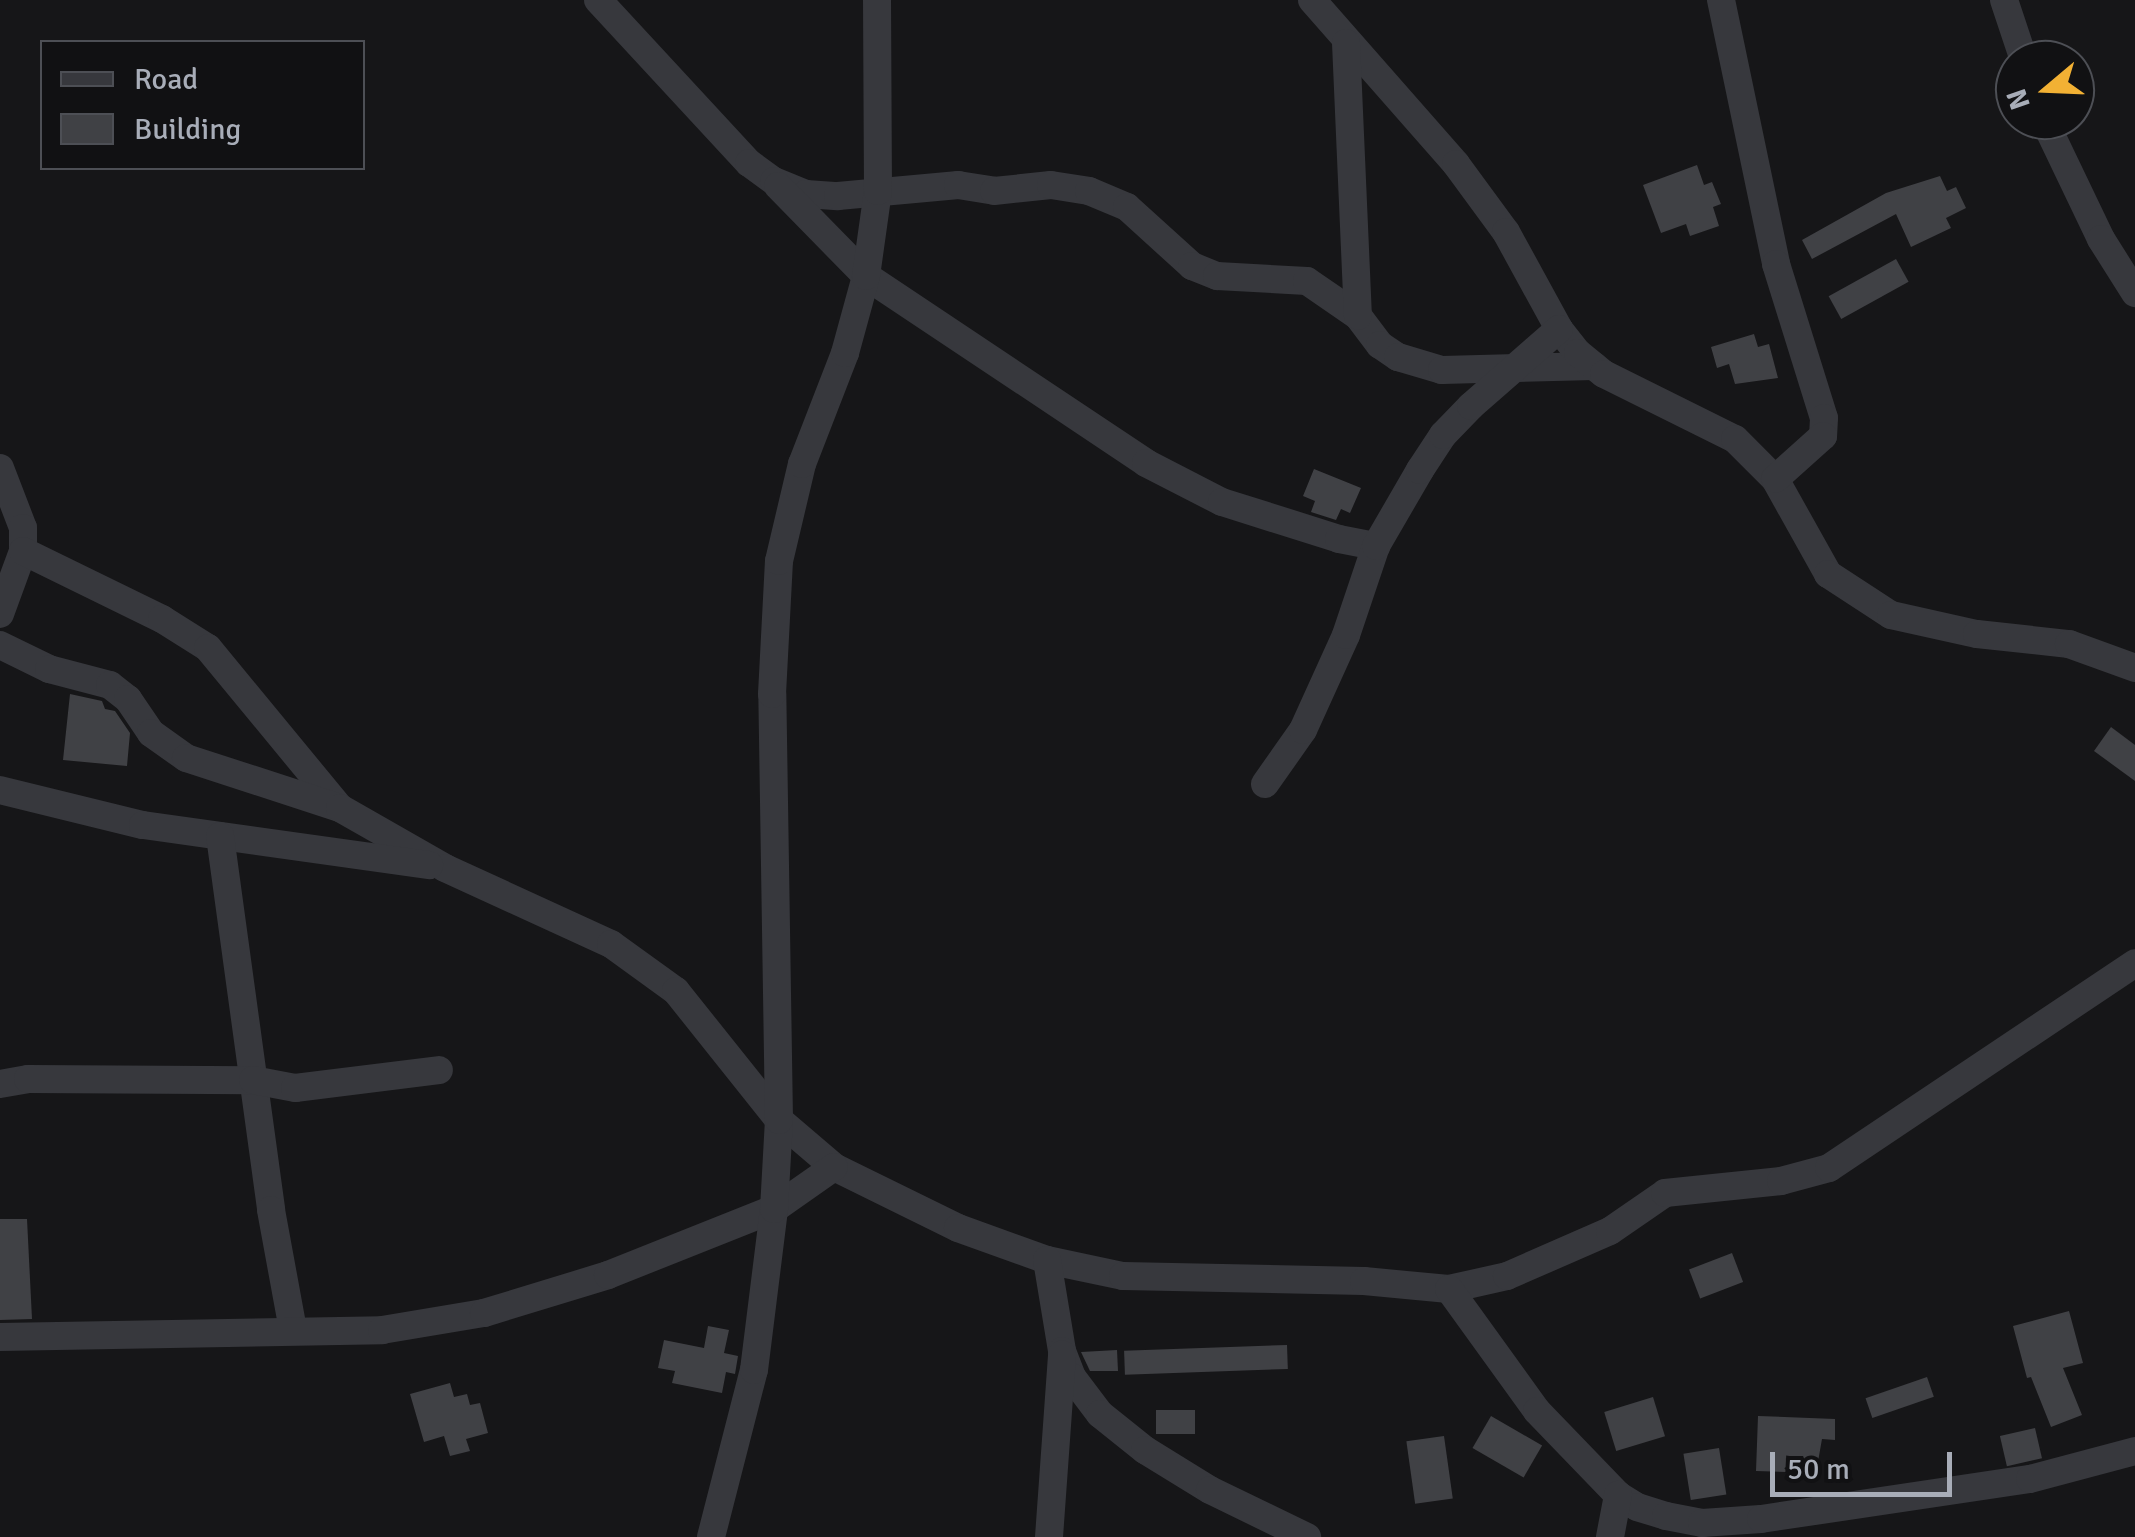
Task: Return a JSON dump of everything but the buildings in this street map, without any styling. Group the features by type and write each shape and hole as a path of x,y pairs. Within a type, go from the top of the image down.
{"street":[{"path":"598,0 748,163 774,181 866,276 1073,418 1161,471 1222,502 1339,539 1376,546"},
{"path":"711,1537 754,1370 774,1209 779,1120 772,694 779,561 802,464 845,354 866,276 878,190 877,0"},
{"path":"1312,0 1456,164 1506,232 1559,329 1594,366 1735,439 1775,480 1828,574 1891,615 1976,634 2068,644 2135,668"},
{"path":"1721,0 1776,264 1824,418 1824,436 1775,480"},
{"path":"2004,0 2017,40"},
{"path":"1346,43 1358,316"},
{"path":"2054,140 2101,239 2135,294"},
{"path":"774,181 822,195 958,186 994,192 1052,185 1089,191 1127,207 1192,266 1217,276 1307,282 1358,316 1380,345 1398,357 1442,370 1594,366"},
{"path":"1264,784 1303,730 1346,635 1376,546 1443,435 1559,329"},
{"path":"0,468 23,528 23,551 0,614"},
{"path":"23,551 162,619 208,648 340,808"},
{"path":"0,645 49,669 110,686 128,699 152,733 186,758 340,808 445,868 611,944 676,991 779,1120 834,1168 958,1228 1047,1260 1123,1276 1364,1281 1449,1289 1507,1276 1610,1230 1665,1193 1781,1181 1829,1168 2135,963"},
{"path":"0,790 93,815 445,868"},
{"path":"220,836 292,1330"},
{"path":"0,1084 28,1079 253,1080 295,1088 439,1070"},
{"path":"0,1336 382,1330 484,1313 608,1275 774,1209 834,1168"},
{"path":"1047,1260 1062,1351 1072,1377 1100,1414 1145,1450 1210,1490 1307,1537"},
{"path":"1449,1289 1537,1411 1618,1495 1637,1507 1702,1523 1761,1520 2030,1479 2135,1452"},
{"path":"1048,1537 1062,1351"},
{"path":"1610,1537 1618,1495"}]}
